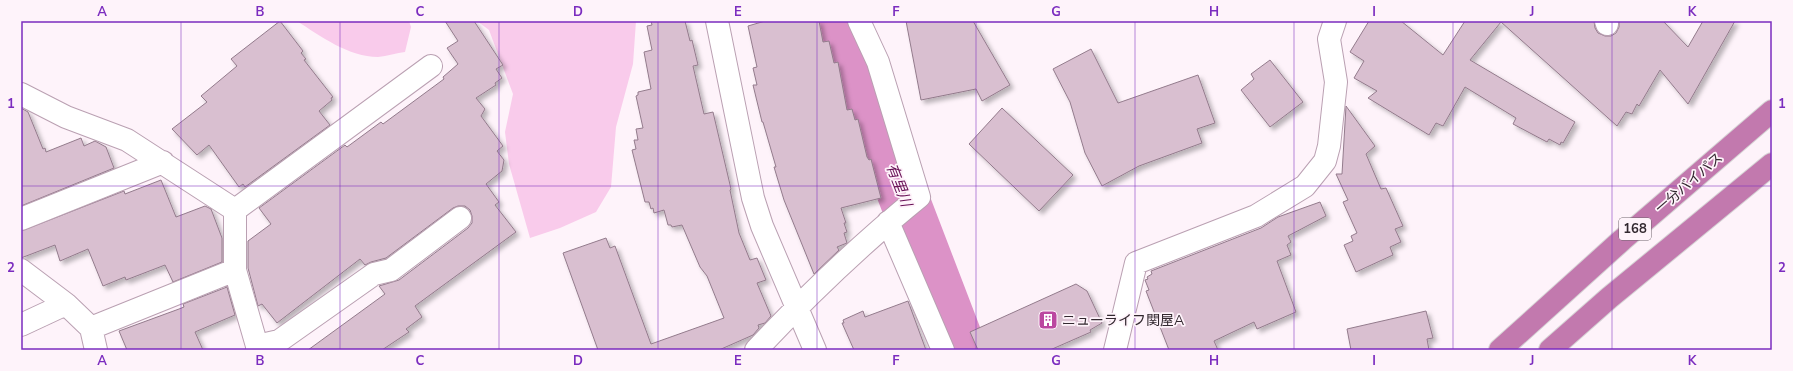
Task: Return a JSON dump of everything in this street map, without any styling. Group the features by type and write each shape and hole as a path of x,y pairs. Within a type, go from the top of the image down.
{"highway":[{"name":"一分バイパス","path":"1500,350 1622,240 1772,111"},
{"name":"168","path":"1550,350 1608,298 1772,164"}],"street":[{"path":"717,21 753,198 762,226 815,350"},
{"path":"756,350 796,308 888,222 919,198 878,62 859,21"},
{"path":"1115,350 1136,263 1256,216 1305,186 1325,160 1329,146 1336,82 1330,39 1335,21"},
{"path":"235,210 431,66"},
{"path":"21,94 66,117 127,140 235,210"},
{"path":"21,219 163,162"},
{"path":"235,210 235,270 257,348 279,341 374,274 391,270 460,218"},
{"path":"888,222 943,350"},
{"path":"21,270 66,304 91,328 96,350"},
{"path":"91,328 235,270"},
{"path":"21,325 66,304"}],"shaded area":[{"path":"297,21 409,21 411,27 405,52 378,57 367,56 346,50 335,45"},
{"path":"477,21 636,21 633,64 616,127 611,187 596,212 560,228 530,238 509,164 505,132 513,94 489,30"}],"building":[{"path":"280,21 303,51 301,53 306,59 304,60 333,97 331,98 332,100 319,111 330,125 245,187 243,184 239,187 209,145 197,155 172,129 207,102 201,96 237,66 231,59"},
{"path":"445,21 474,21 503,65 496,69 502,78 495,83 496,85 476,98 485,109 481,116 503,146 497,151 504,160 502,171 486,184 499,202 495,205 516,232 415,306 422,317 406,329 409,332 382,350 308,350 385,294 379,286 399,280 468,228 472,223 470,210 465,206 453,208 386,258 365,265 360,259 277,323 262,304 258,306 248,268 248,241 271,224 259,208 345,145 347,147 381,122 383,124 444,79 443,77 458,64 447,48 458,41"},
{"path":"651,21 685,21 690,41 692,40 698,65 693,66 704,114 713,112 731,189 739,233 750,260 757,258 766,280 757,283 771,316 765,323 758,325 759,328 753,335 719,350 598,350 563,253 606,238 610,248 615,246 651,344 724,318 707,276 700,267 682,225 672,227 671,225 668,225 664,210 654,213 649,202 645,202 632,150 636,149 634,140 638,140 636,129 643,128 636,96 638,95 638,92 651,89 644,52 652,50 647,26 652,25"},
{"path":"765,21 819,21 823,42 829,41 834,63 838,62 847,110 852,109 855,120 858,119 867,157 869,160 871,159 881,198 841,208 846,223 844,223 847,232 844,233 847,243 837,247 839,250 814,274 784,200 753,85 757,85 753,68 757,67 748,26"},
{"path":"906,21 973,21 1010,85 982,101 976,89 921,100"},
{"path":"1369,21 1401,21 1443,55 1465,21 1594,21 1595,28 1598,33 1605,36 1611,36 1616,33 1619,27 1619,21 1663,21 1688,47 1703,21 1735,21 1688,104 1660,70 1639,106 1637,104 1632,114 1626,112 1617,126 1501,22 1470,60 1575,122 1563,143 1561,142 1560,145 1549,139 1547,142 1513,124 1516,118 1465,87 1443,126 1436,123 1429,135 1368,98 1377,91 1354,78 1364,61 1350,52"},
{"path":"1091,49 1118,103 1198,75 1215,123 1197,129 1202,143 1139,166 1102,186 1085,153 1070,102 1053,69"},
{"path":"1270,60 1303,102 1270,127 1241,90 1254,79 1251,74"},
{"path":"1346,106 1375,146 1366,154 1381,189 1386,188 1403,226 1395,229 1401,242 1390,247 1393,255 1356,272 1344,245 1353,241 1351,236 1357,233 1343,202 1348,200 1336,174 1342,174"},
{"path":"21,108 28,112 43,149 45,148 46,152 81,138 84,146 95,141 106,147 114,168 21,206"},
{"path":"1002,108 1073,175 1039,211 969,144"},
{"path":"161,180 176,217 205,206 211,209 222,238 222,262 173,282 165,265 126,280 125,277 103,286 88,249 60,261 55,245 21,258 21,231 124,191 125,194"},
{"path":"1320,202 1326,216 1288,236 1291,242 1287,245 1291,255 1277,261 1296,312 1257,329 1254,322 1214,341 1218,350 1169,350 1146,291 1149,290 1145,280 1152,274 1151,271 1261,228 1278,217"},
{"name":"ニューライフ関屋A","path":"1076,284 1087,291 1102,323 1090,330 1091,332 1050,350 978,350 970,332"},
{"path":"227,287 235,315 195,332 203,350 127,350 119,331 184,307 183,304"},
{"path":"908,301 926,350 854,350 842,323 844,323 843,320 863,311 865,317"},
{"path":"1426,311 1433,338 1427,339 1429,350 1351,350 1347,329"}],"waterway":[{"name":"有里川","path":"833,21 844,42 962,350"}],"place":[{"name":"ニューライフ関屋A","path":"1048,320"}]}
